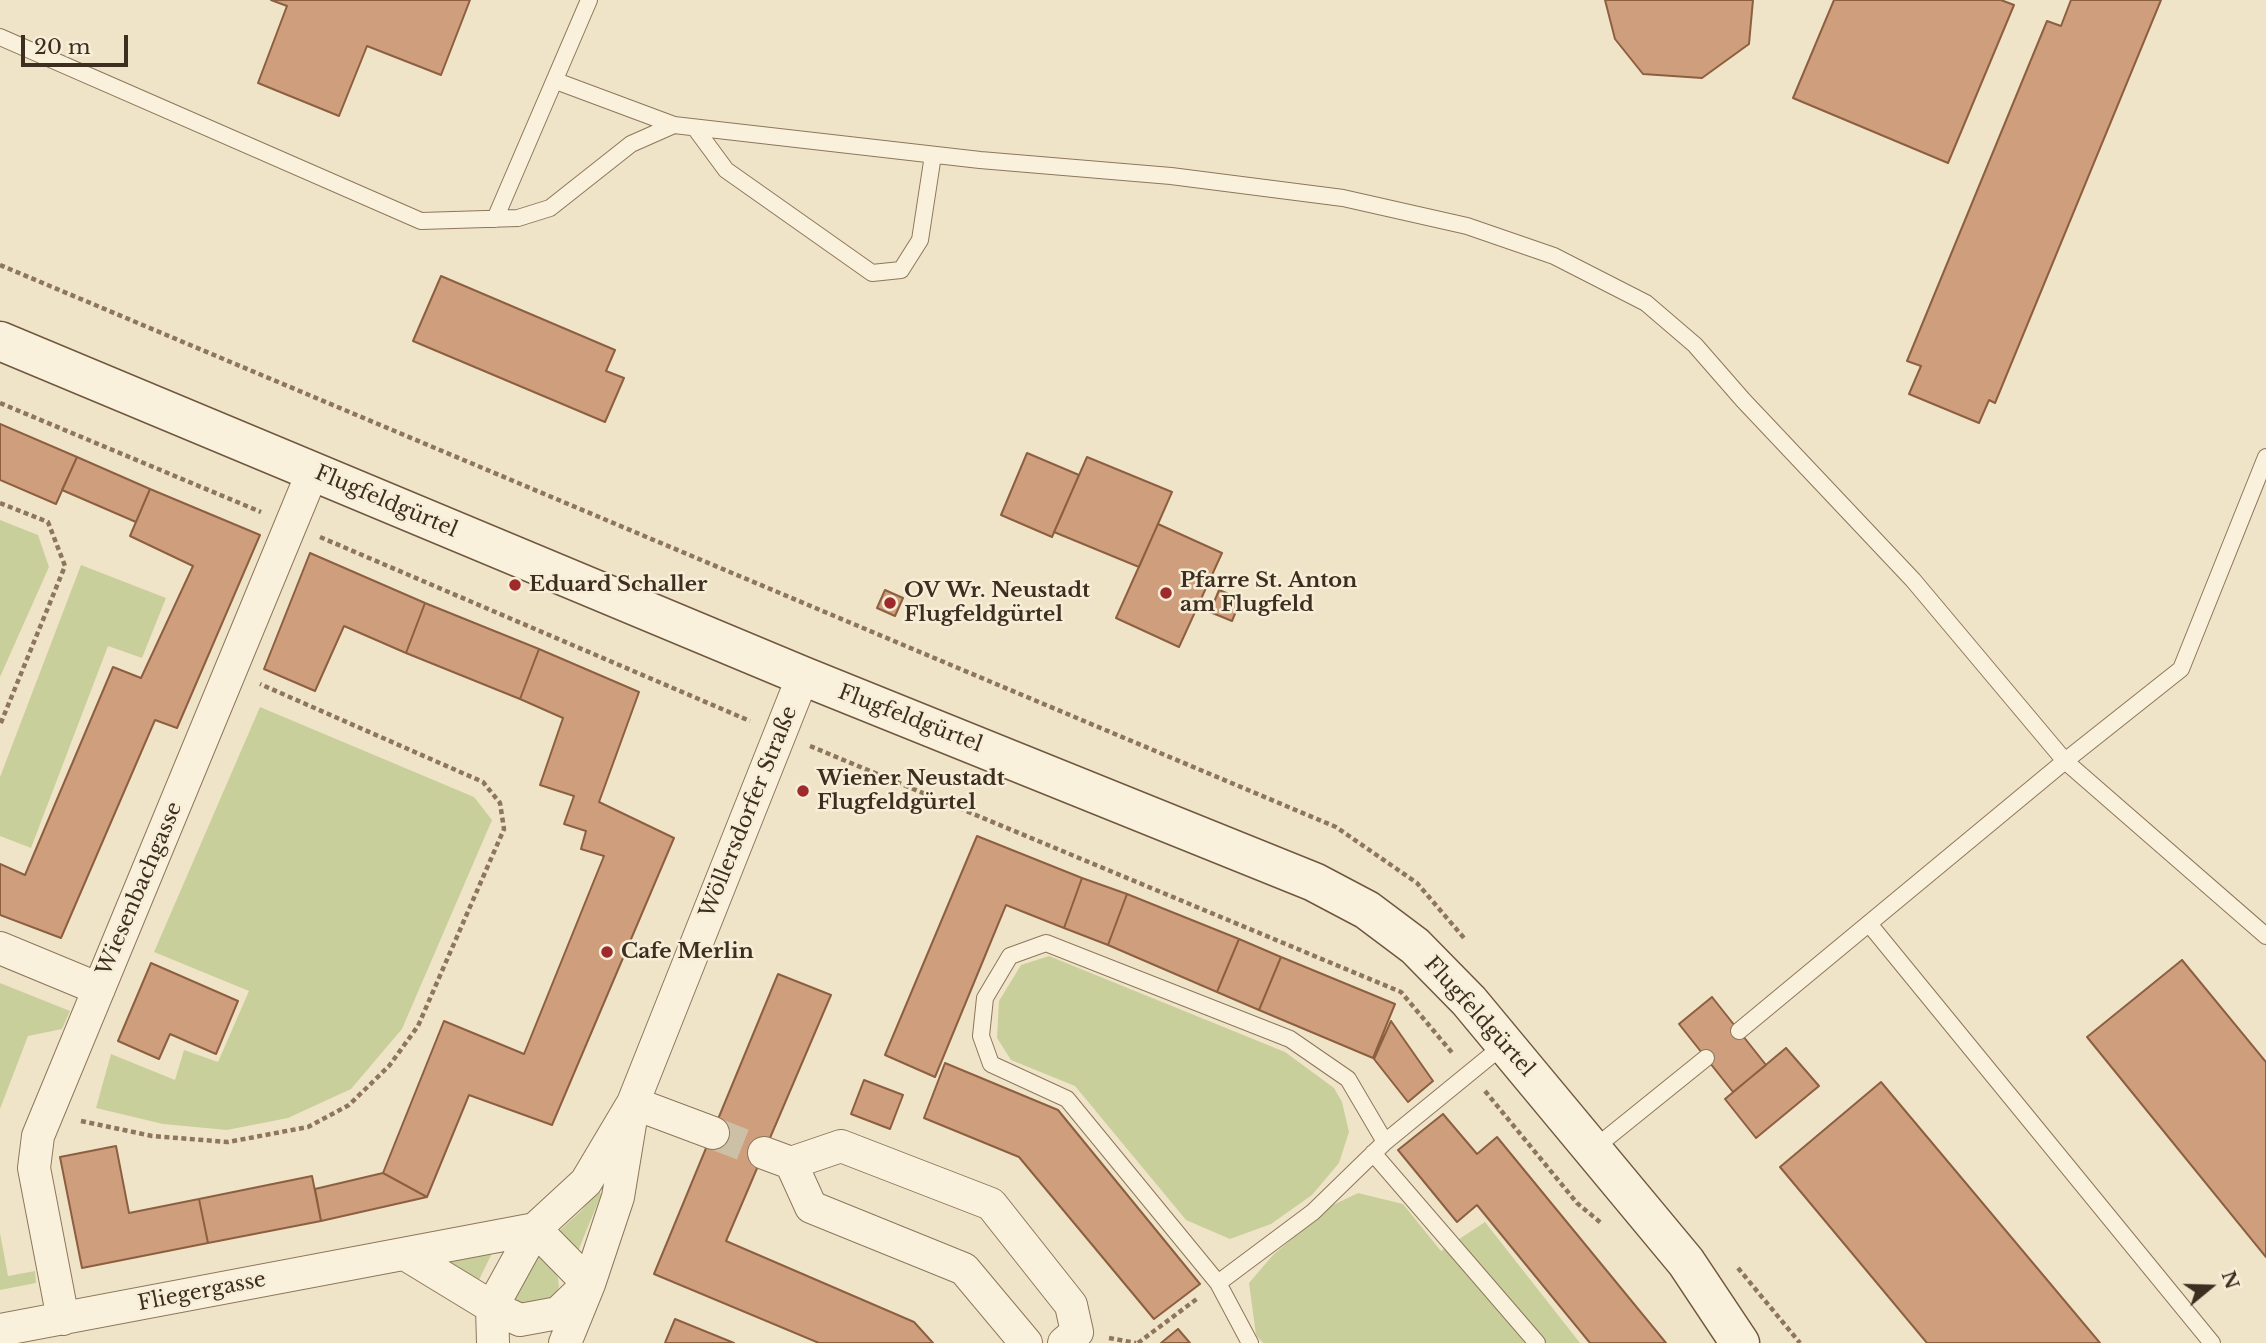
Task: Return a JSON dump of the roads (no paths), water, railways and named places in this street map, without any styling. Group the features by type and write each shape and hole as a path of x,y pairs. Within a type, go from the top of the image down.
{"street":[{"name":"Flugfeldgürtel","path":"0,341 803,677 1314,882 1367,911 1415,946 1469,1001 1686,1262 1740,1343"},
{"name":"Wiesenbachgasse","path":"63,1319 34,1168 38,1136 313,471"},
{"name":"Wöllersdorfer Straße","path":"492,1307 535,1229 586,1182 633,1103 803,677"},
{"path":"0,948 99,989"},
{"name":"Wöllersdorfer Straße","path":"565,1343 589,1284 618,1197 633,1103"},
{"path":"633,1103 713,1133"},
{"path":"1026,1343 964,1269 811,1207 778,1158 841,1146 991,1204 1071,1305 1077,1332 1064,1343"},
{"path":"405,1254 492,1307 520,1320 558,1313 589,1284 535,1229"},
{"name":"Fliegergasse","path":"0,1330 535,1229"},
{"path":"492,1307 493,1343"}],"lane":[{"path":"495,219 589,0"},
{"path":"0,37 421,221 518,218 550,208 631,144 674,125"},
{"path":"556,81 674,125 933,155 1171,176 1343,198 1467,226 1554,256 1646,303 1695,345 1743,400 1913,580 2065,761 2266,936"},
{"path":"695,128 726,170 872,273 901,270 920,240 933,155"},
{"path":"1740,1031 2065,761 2181,669 2266,457"},
{"path":"1870,925 2212,1343"},
{"path":"1250,1343 1218,1283 1068,1099 991,1065 981,1036 985,998 1010,956 1046,943 1290,1039 1348,1079 1379,1147 1537,1343"},
{"path":"1218,1283 1313,1212 1379,1147 1505,1044"},
{"path":"1592,1150 1706,1058"}],"tunnel":[{"path":"713,1133 764,1153"}],"place":[{"name":"Eduard Schaller","path":"515,585"},
{"name":"Pfarre St. Anton am Flugfeld","path":"1166,593"},
{"name":"OV Wr. Neustadt Flugfeldgürtel","path":"890,603"},
{"name":"Wiener Neustadt Flugfeldgürtel","path":"803,791"},
{"name":"Cafe Merlin","path":"607,952"}]}
